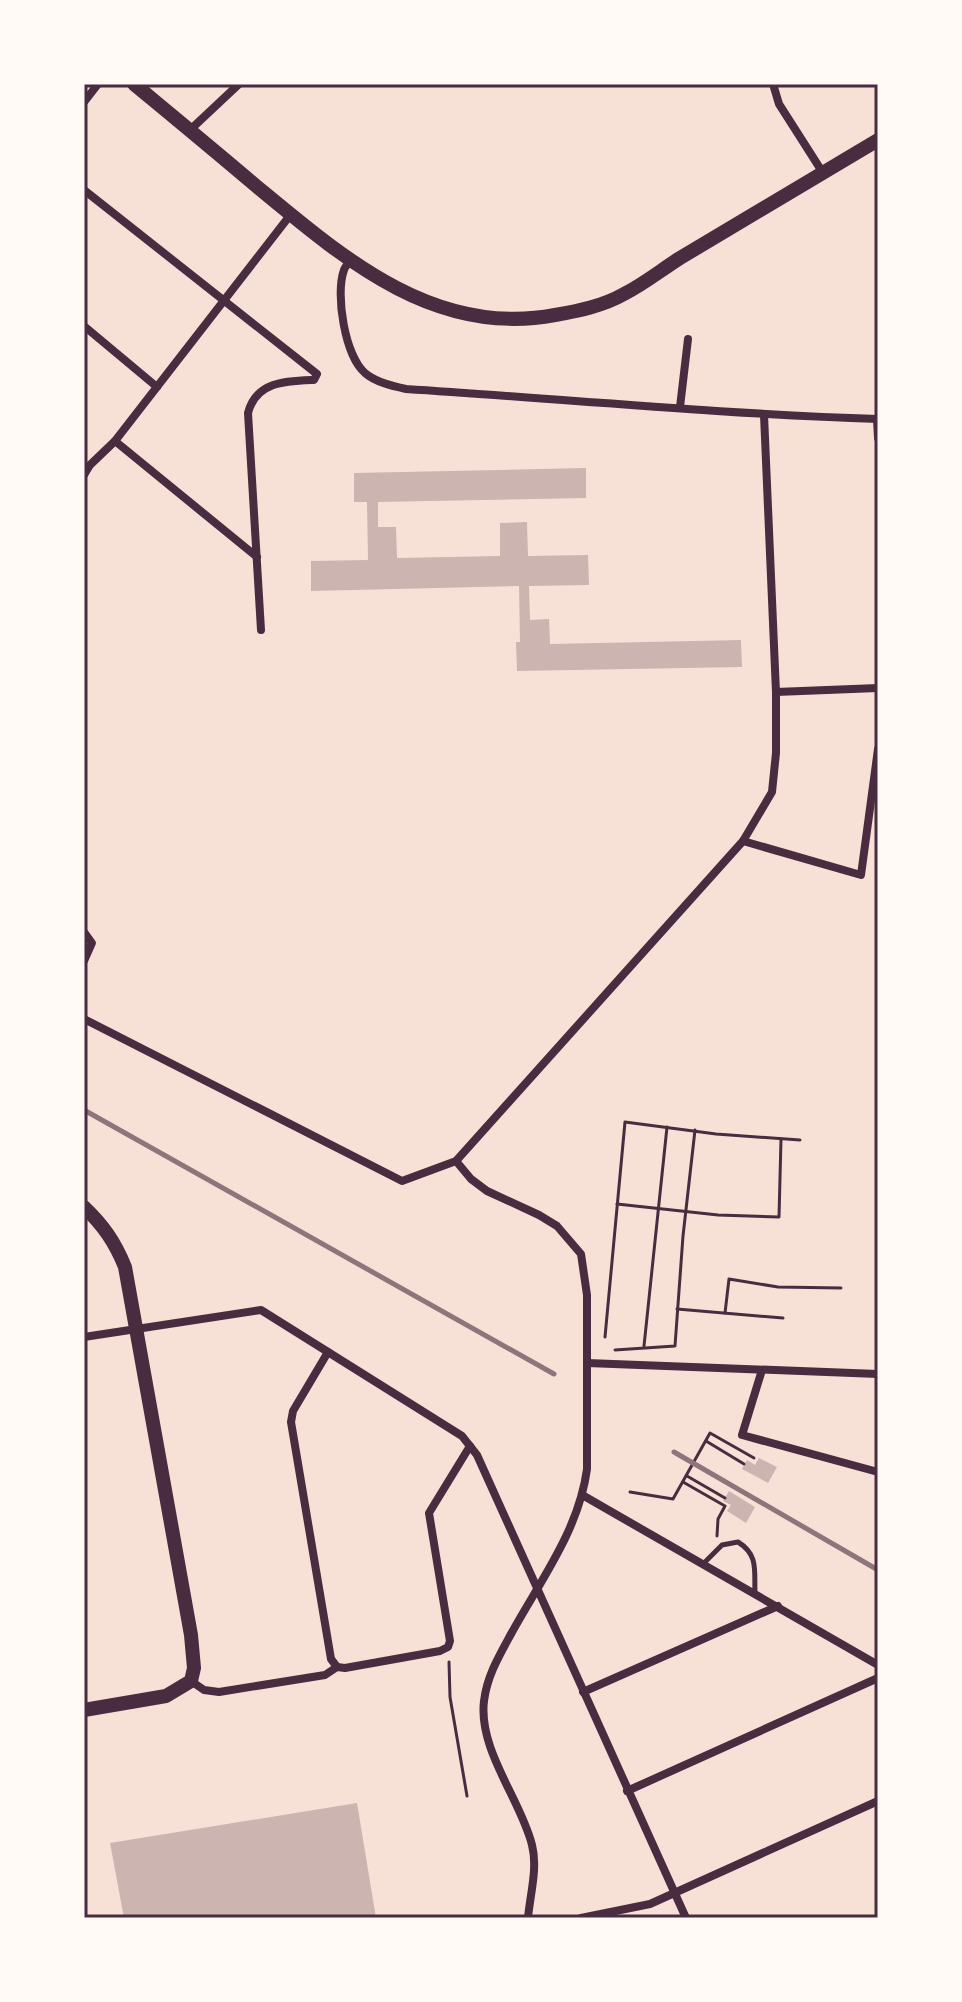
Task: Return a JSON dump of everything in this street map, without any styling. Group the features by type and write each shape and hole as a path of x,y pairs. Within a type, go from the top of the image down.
{"street":[{"path":"84,102 98,84"},
{"path":"134,84 291,214 388,284 457,314 494,320 534,319 582,310 623,295 878,140"},
{"path":"190,130 239,84"},
{"path":"773,84 779,104 823,173"},
{"path":"84,190 317,374 314,380 287,381 265,388 255,396 248,413 261,630"},
{"path":"84,475 87,463 115,441 291,214"},
{"path":"351,259 344,270 341,293 346,341 366,375 378,380 406,389 764,415 878,419 878,438"},
{"path":"84,326 157,387"},
{"path":"680,407 688,339"},
{"path":"84,1019 402,1181 456,1161 743,841 772,792 776,753 776,692 764,415"},
{"path":"115,441 257,557"},
{"path":"776,692 878,688"},
{"path":"743,841 861,875 878,749"},
{"path":"84,932 92,943 84,961"},
{"path":"456,1161 471,1179 487,1191 557,1226 581,1254 587,1295 587,1469 584,1496 563,1544 492,1670 483,1705 492,1749 532,1845 534,1866 528,1918"},
{"path":"84,1207 104,1226 125,1267 191,1635 194,1668 191,1681 166,1696 84,1710"},
{"path":"84,1337 261,1310 462,1436 477,1455 686,1918"},
{"path":"328,1352 291,1416 331,1659 337,1667"},
{"path":"587,1363 878,1374"},
{"path":"762,1370 742,1435 878,1472"},
{"path":"191,1681 204,1690 219,1692 325,1675 337,1667 361,1666 448,1647 450,1641 429,1513 470,1446"},
{"path":"584,1496 878,1665"},
{"path":"583,1692 778,1606"},
{"path":"627,1791 878,1678"},
{"path":"581,1918 650,1904 878,1801"}],"lane":[{"path":"703,1564 722,1545 738,1542 748,1548 753,1556 755,1593"}],"path":[{"path":"605,1337 625,1122 716,1134 800,1140"},
{"path":"644,1347 667,1127"},
{"path":"616,1350 675,1346 695,1130"},
{"path":"617,1204 685,1212 779,1217 781,1139"},
{"path":"725,1313 729,1279 778,1287 841,1288"},
{"path":"677,1309 783,1318"},
{"path":"630,1492 673,1499 710,1433 754,1458"},
{"path":"706,1441 744,1464"},
{"path":"686,1475 725,1498"},
{"path":"683,1482 725,1506 718,1519 717,1536"},
{"path":"448,1647 450,1697 467,1796"}],"building":[{"path":"586,468 586,498 378,502 378,527 396,527 397,558 500,556 500,523 527,522 528,556 588,555 589,585 529,586 530,620 549,619 550,644 741,640 742,667 517,671 519,586 311,591 311,561 368,560 367,502 354,502 354,473"},
{"path":"759,1458 777,1467 768,1483 742,1469 747,1460 755,1465"},
{"path":"729,1491 755,1507 746,1523 727,1511 731,1505 723,1501"},
{"path":"357,1803 376,1918 124,1918 110,1843"}],"railway":[{"path":"84,1110 554,1374"},
{"path":"674,1452 878,1570"}]}
